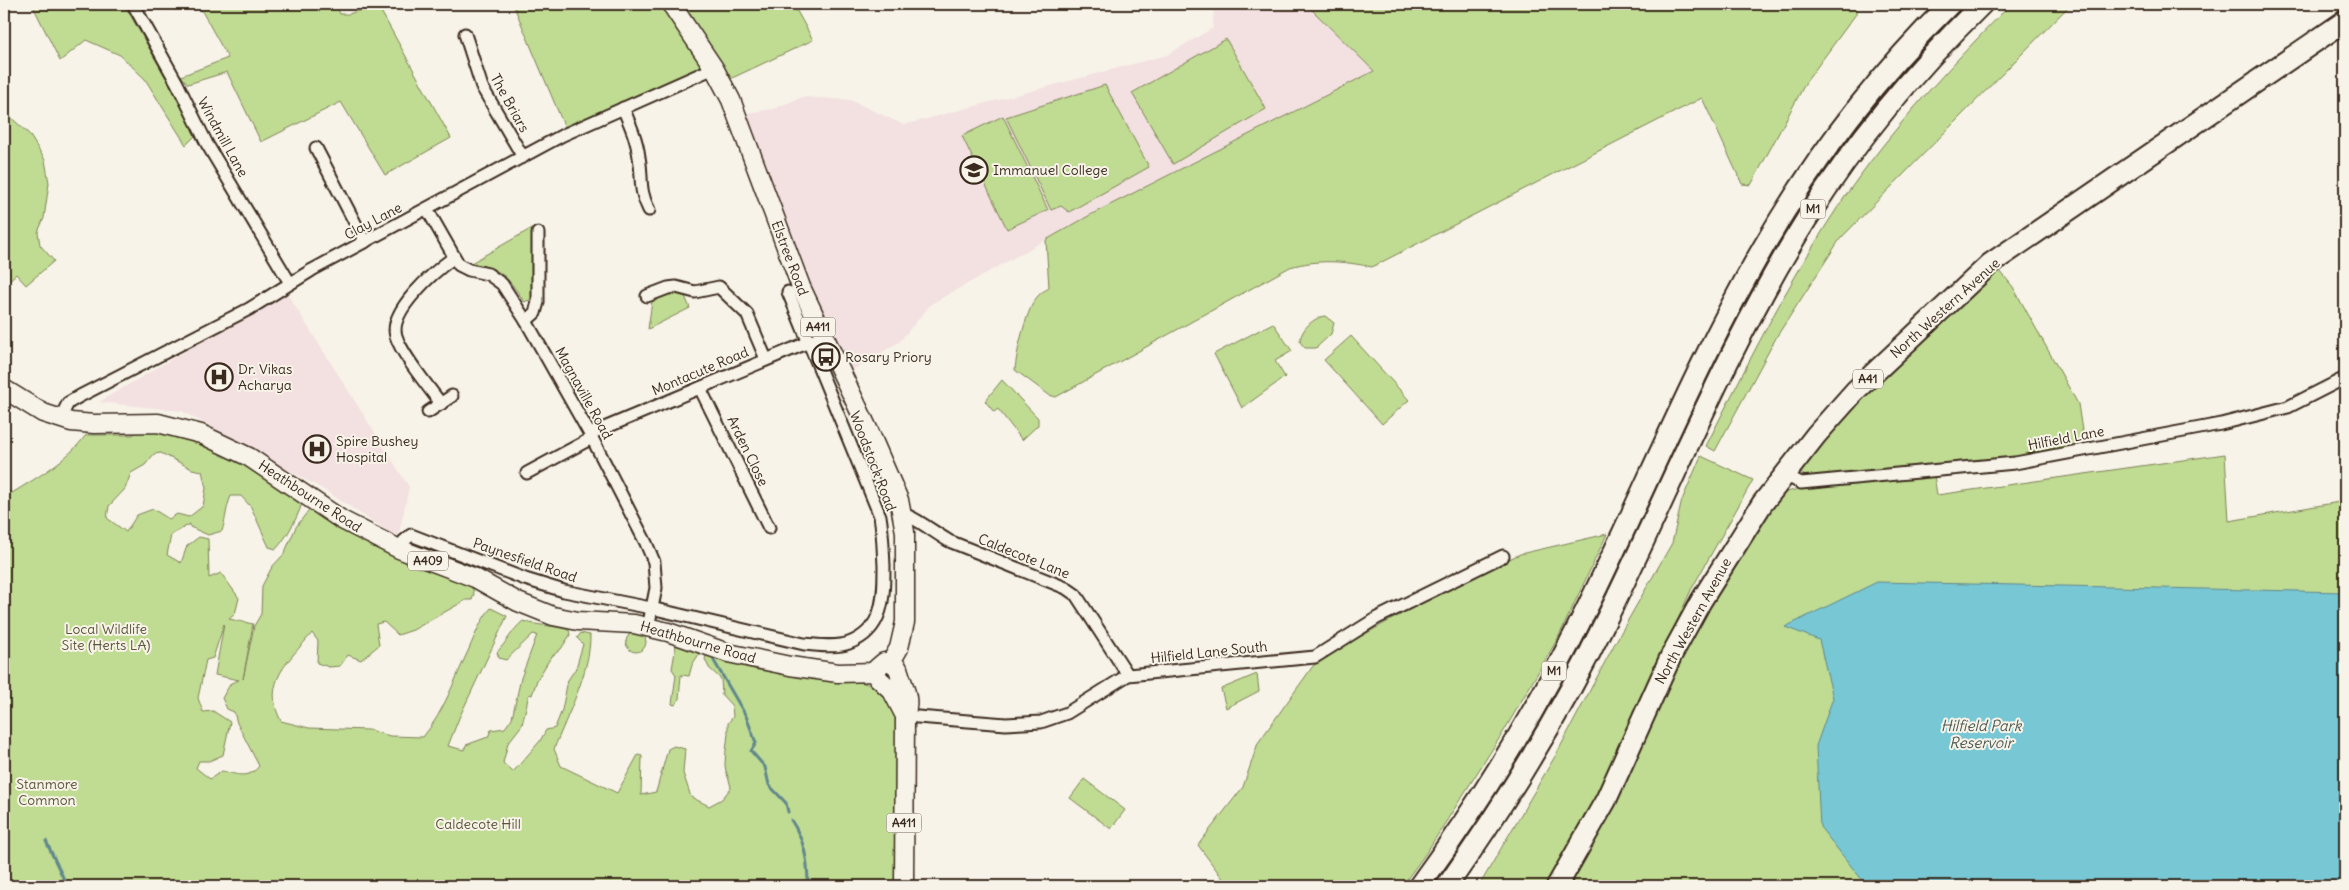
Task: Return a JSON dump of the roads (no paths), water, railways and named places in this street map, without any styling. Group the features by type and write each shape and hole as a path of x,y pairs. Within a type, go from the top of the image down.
{"highway":[{"name":"M1","path":"1419,886 1487,786 1563,654 1588,607 1695,377 1764,246 1806,180 1845,125 1900,58 1950,4"},
{"name":"M1","path":"1447,886 1506,799 1584,665 1737,342 1808,216 1893,100 1923,65 1982,4"},
{"name":"North Western Avenue","path":"1557,886 1606,800 1667,664 1701,601 1736,544 1785,475 1856,390 1913,334 1990,264 2345,22"}],"main road":[{"name":"Elstree Road","path":"671,4 714,68 741,121 801,287 816,339 890,476 904,515 905,622 899,648 888,674"},
{"name":"Heathbourne Road","path":"4,389 26,404 60,419 94,424 158,423 201,434 249,457 342,520 399,549 475,578 518,602 554,616 578,621 617,622 668,632 728,653 790,666 838,673 888,674"},
{"path":"888,674 905,716"},
{"name":"A411","path":"904,886 905,716"}],"street":[{"name":"Windmill Lane","path":"133,4 178,83 207,144 290,283"},
{"name":"The Briars","path":"465,34 482,87 523,157"},
{"name":"Clay Lane","path":"60,419 68,403 216,327 290,283 588,122 714,68"},
{"path":"623,108 640,158 641,193 649,210"},
{"path":"316,148 365,242"},
{"name":"Magnaville Road","path":"427,209 453,258 463,269 481,272 496,278 502,284 526,321 591,436 654,562 656,588 648,628"},
{"path":"526,321 535,313 538,302 538,233"},
{"path":"441,404 400,346 395,327 398,315 418,290 453,258"},
{"path":"647,296 668,288 676,287 695,292 719,287 747,314 766,359"},
{"name":"Woodstock Road","path":"652,608 763,636 804,644 829,646 848,644 860,638 877,620 884,596 883,534 880,516 816,339 788,292"},
{"name":"Montacute Road","path":"527,473 591,436 816,339"},
{"name":"Hilfield Lane","path":"1785,475 1801,483 2015,463 2260,415 2306,399 2345,378"},
{"name":"Arden Close","path":"700,388 769,528"},
{"path":"428,412 452,396"},
{"name":"Caldecote Lane","path":"904,515 910,515 928,530 949,540 1066,588 1076,595 1128,675"},
{"name":"Paynesfield Road","path":"399,549 411,535 526,579 564,591 652,608"},
{"name":"Hilfield Lane South","path":"905,716 1006,724 1041,722 1067,713 1128,675 1315,657 1377,618 1503,556"}],"water":[{"name":"Hilfield Park Reservoir","path":"1877,582 2345,592 2345,886 1867,886 1820,827 1816,746 1833,698 1819,640 1785,627"}],"waterway":[{"path":"714,661 746,716 756,743 751,751 765,767 769,785 786,803 788,812"},
{"path":"791,820 800,836 805,852 808,886"},
{"path":"46,841 67,886"}],"place":[{"name":"Immanuel College","path":"974,170"},
{"name":"Rosary Priory","path":"826,357"},
{"name":"Dr. Vikas Acharya","path":"219,377"},
{"name":"Spire Bushey Hospital","path":"317,449"}],"park label":[{"name":"Local Wildlife Site (Herts LA)","path":"106,638"},
{"name":"Stanmore Common","path":"47,792"},
{"name":"Caldecote Hill","path":"478,824"}]}
